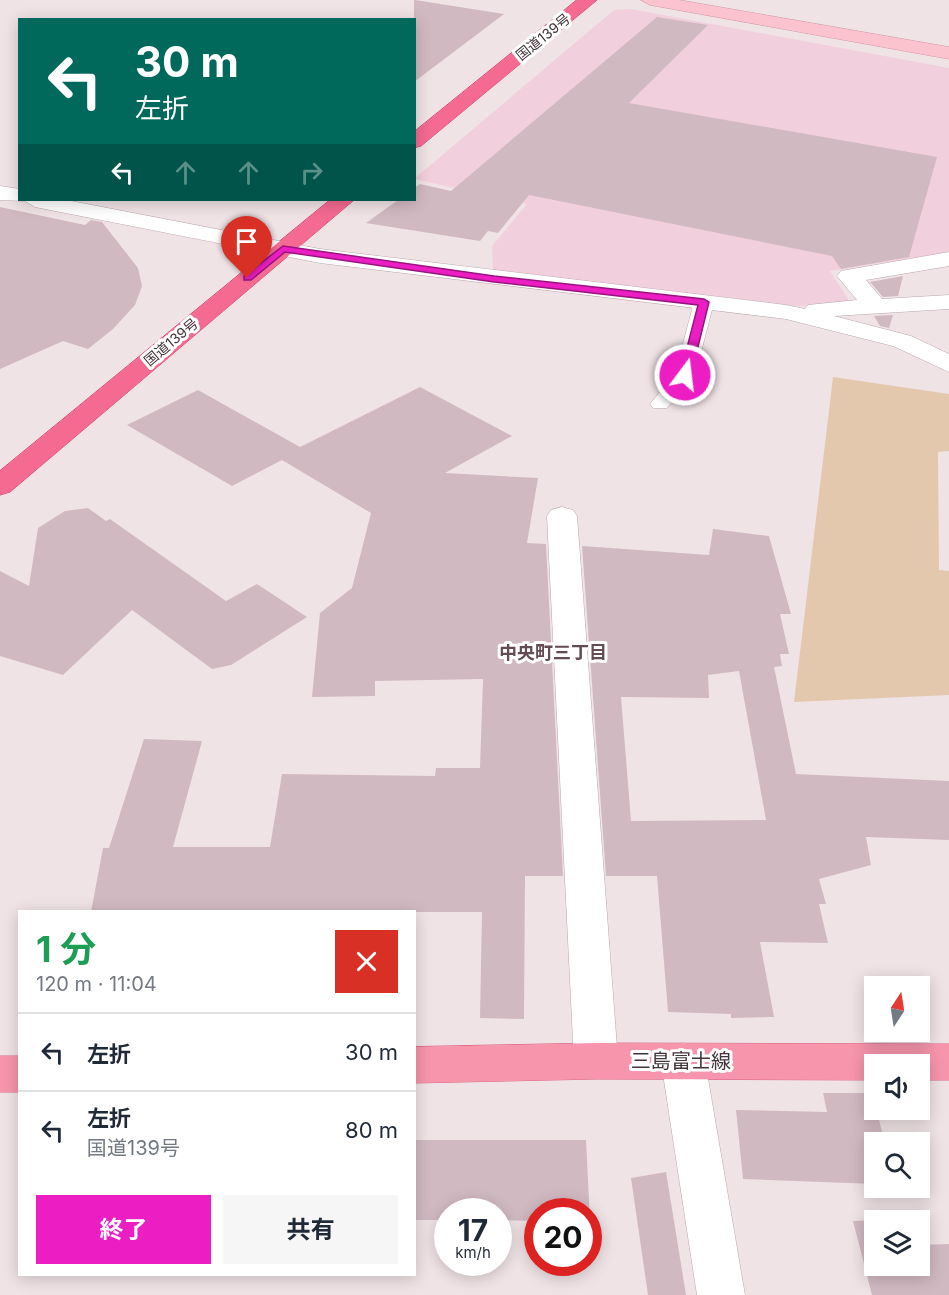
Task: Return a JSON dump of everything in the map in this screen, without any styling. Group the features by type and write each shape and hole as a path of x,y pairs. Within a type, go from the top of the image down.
{"highway":[{"name":"国道139号","path":"416,140 588,0"},
{"name":"国道139号","path":"0,486 342,201"}],"main road":[{"name":"三島富士線","path":"416,1065 596,1061 949,1062"},
{"path":"0,1074 18,1074"}],"street":[{"path":"650,0 949,53"},
{"path":"0,193 18,196"},
{"path":"40,201 283,249 494,279 786,312 902,341 949,364"},
{"path":"875,306 849,276 949,259"},
{"path":"786,312 949,302"},
{"path":"562,516 596,1061"},
{"path":"683,1061 721,1295"}],"lane":[{"path":"660,404 685,375 704,302"}],"shaded area":[{"path":"631,9 949,68 949,252 830,271 852,305 788,306 493,273 492,246 527,204 416,179 416,177 614,10"},
{"path":"833,377 949,394 949,451 938,452 939,570 949,571 949,695 794,702"}],"building":[{"path":"414,0 504,14 416,80 416,18 414,18"},
{"path":"657,17 708,25 629,103 937,157 909,257 841,269 832,256 529,195 498,233 488,231 480,241 366,223 397,201 416,201 416,187 420,184 451,191"},
{"path":"0,207 85,225 91,220 102,222 138,268 142,286 135,305 113,329 88,349 63,341 0,369"},
{"path":"903,276 898,296 883,297 870,282"},
{"path":"893,315 889,328 880,326 874,316"},
{"path":"420,387 512,436 445,473 538,478 527,543 546,544 563,876 525,876 524,1019 480,1018 482,912 91,910 103,848 109,848 144,739 202,741 173,847 270,847 282,774 435,776 436,768 480,768 483,679 375,681 375,696 312,697 320,613 352,588 371,513 282,460 232,486 127,425 198,390 300,447"},
{"path":"88,508 106,521 110,519 226,601 257,584 307,617 231,665 212,669 132,610 63,675 0,656 0,571 29,586 38,528 65,511"},
{"path":"713,529 769,536 791,614 780,614 789,654 780,654 782,666 774,667 796,774 949,781 949,840 866,837 871,865 819,879 826,904 819,904 828,943 760,942 774,1017 731,1018 731,1014 668,1012 657,876 606,876 582,546 709,555","holes":["739,671 766,820 631,821 621,697 709,698 708,675"]},
{"path":"823,1093 864,1093 864,1120 879,1120 882,1132 864,1132 864,1184 743,1179 736,1110 827,1112"},
{"path":"416,1140 586,1140 589,1198 524,1198 524,1221 512,1220 512,1198 434,1198 434,1220 416,1220"},
{"path":"666,1172 686,1295 648,1295 631,1178"},
{"path":"853,1221 864,1221 864,1264"},
{"path":"949,1244 949,1295 872,1295 867,1276 930,1276 930,1245"}],"district":[{"name":"中央町三丁目","path":"553,653"}],"route":[{"path":"247,278 283,249 494,279 704,302 685,375"}]}
